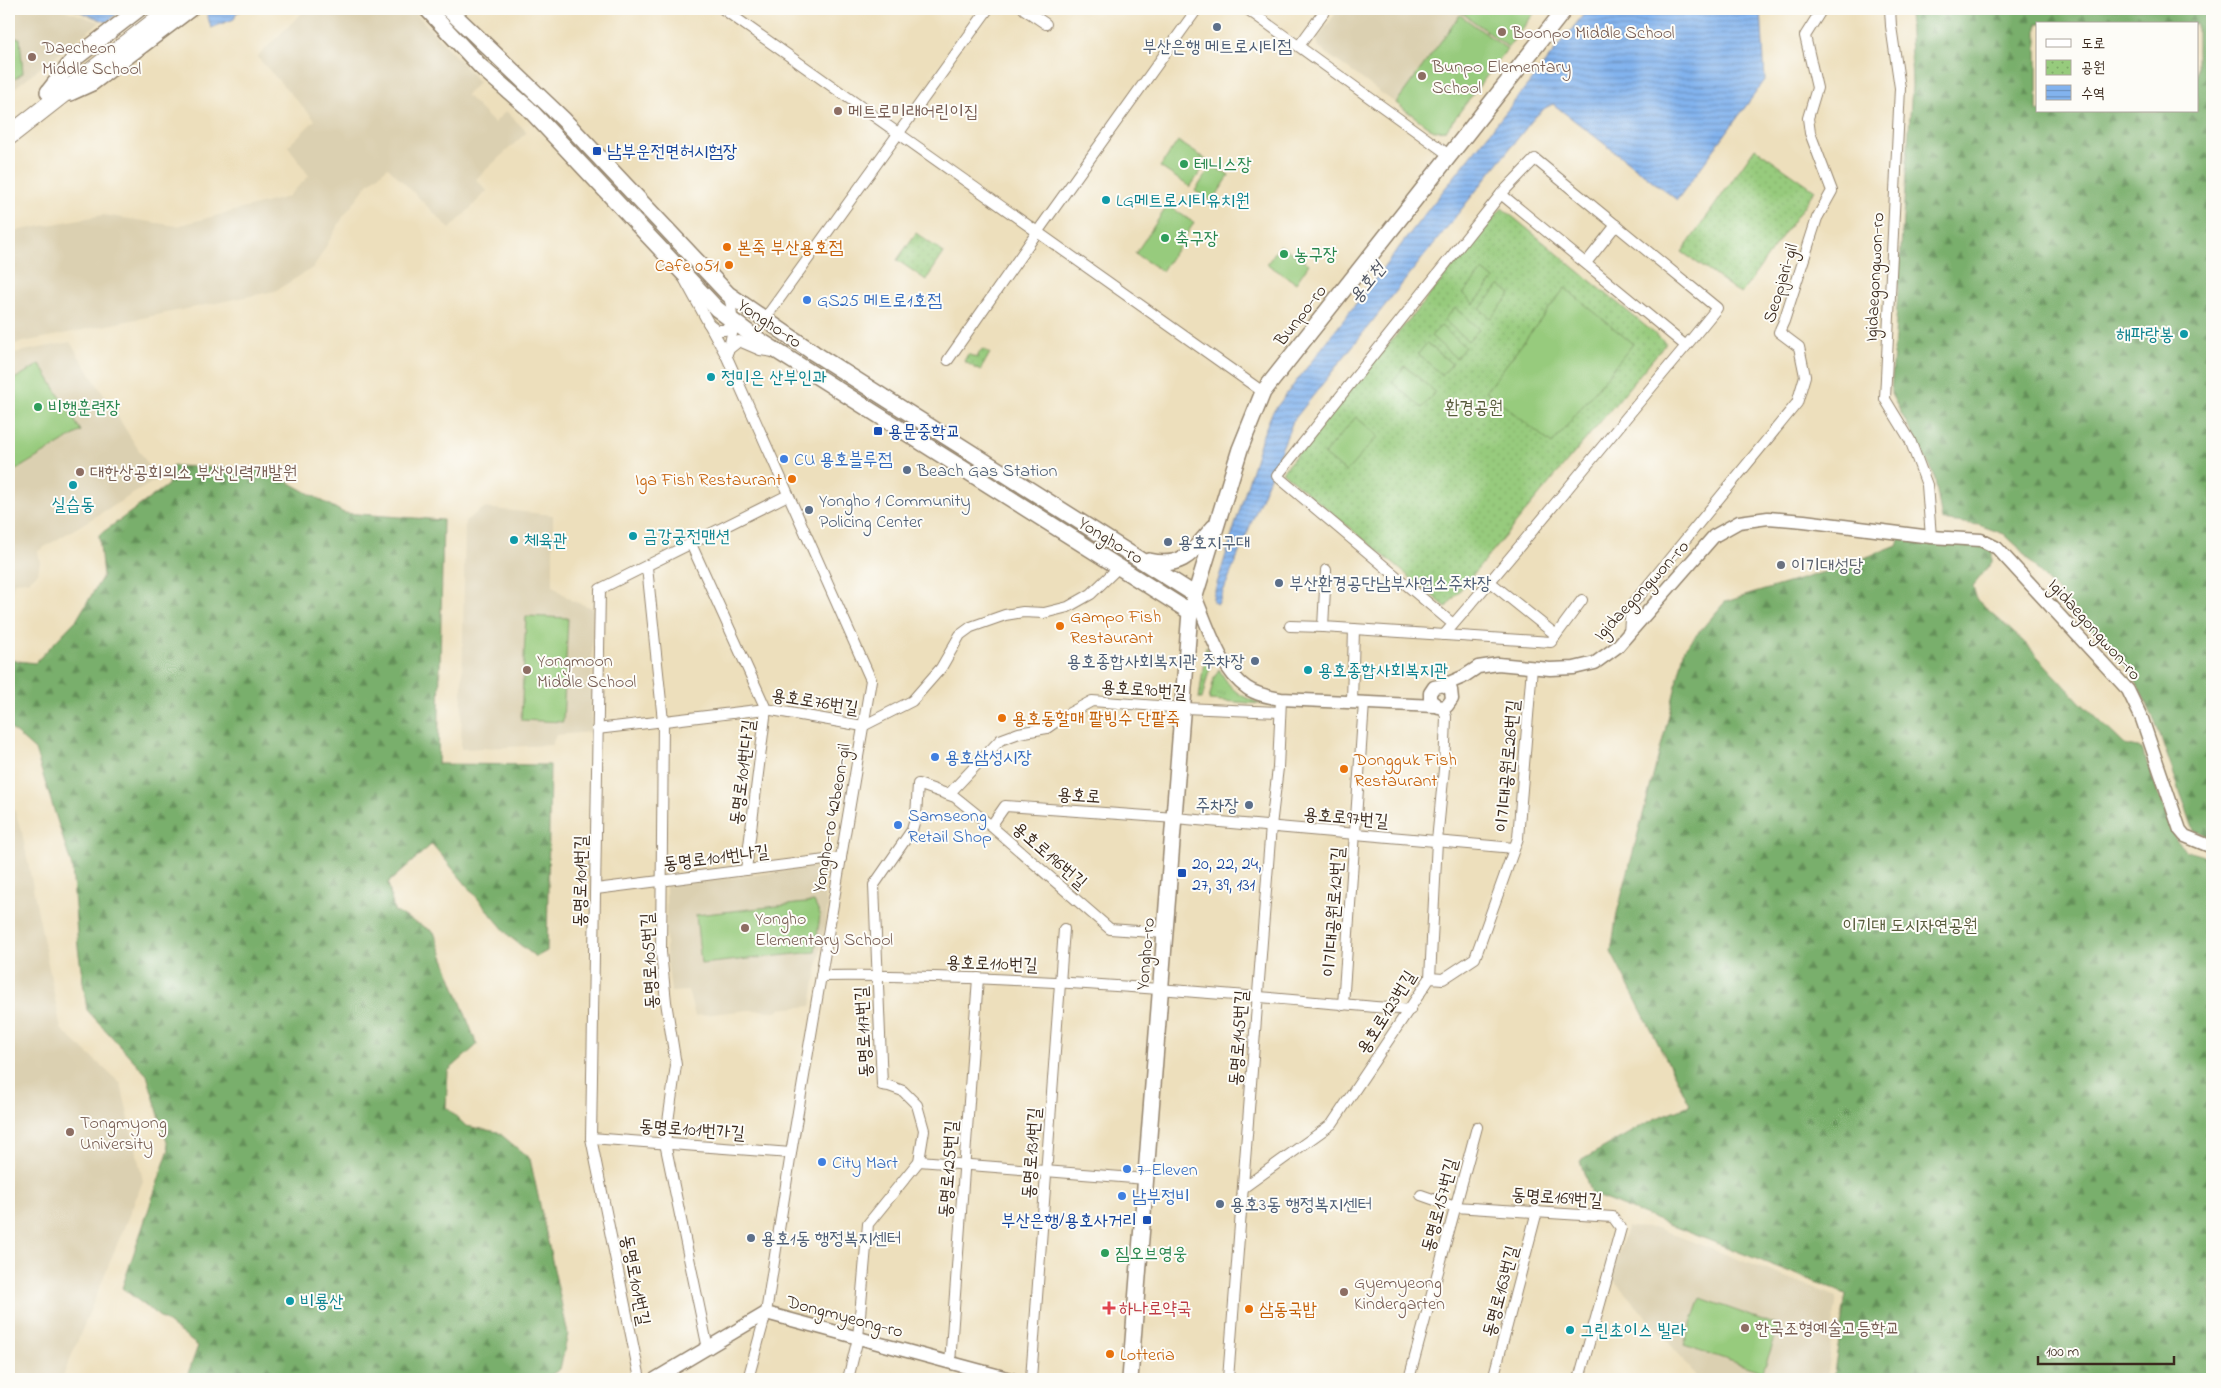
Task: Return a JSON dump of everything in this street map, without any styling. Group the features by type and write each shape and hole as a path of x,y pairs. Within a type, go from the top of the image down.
{"highway":[{"path":"120,42 155,9"},
{"path":"9,123 51,96 120,42 171,9"},
{"path":"9,136 51,96"}],"main road":[{"path":"51,96 73,60 139,9"},
{"path":"51,96 92,84 190,9"},
{"name":"Yongho-ro","path":"426,9 481,67 528,108 717,309 778,352 1190,612 1184,708 1130,1379"},
{"name":"Yongho-ro","path":"448,9 564,119 728,294 764,320 1130,551 1194,594"},
{"name":"Bunpo-ro","path":"1190,612 1240,449 1263,392 1565,9"},
{"path":"528,108 524,100 525,96 529,96 552,114 564,119"},
{"path":"576,160 605,178 610,174 609,167"},
{"path":"1144,560 1170,563 1187,557 1216,524"},
{"path":"1084,545 1096,545 1113,554 1126,557 1130,551"}],"street":[{"path":"723,9 1263,392"},
{"path":"764,320 988,9"},
{"path":"1024,9 1046,24"},
{"path":"948,360 1197,9"},
{"path":"1247,9 1449,155"},
{"path":"1299,46 1326,9"},
{"name":"Seopjari-gil","path":"1629,633 1631,606 1797,403 1805,376 1799,347 1779,332 1817,218 1832,191 1810,133 1808,118 1817,88 1805,36 1822,9"},
{"name":"Igidaegongwon-ro","path":"1890,9 1900,88 1885,399 1910,440 1927,485 1931,537"},
{"path":"1444,635 1717,308 1535,159 1501,194 1277,476 1453,624"},
{"path":"1501,194 1686,346"},
{"path":"1586,263 1616,225"},
{"name":"Yongho-ro 42beon-gil","path":"681,271 708,323 727,352 788,495 871,680 791,1153 766,1313 748,1379"},
{"path":"727,352 733,330 732,305 728,294"},
{"path":"708,323 717,330 725,330 732,320"},
{"path":"727,352 739,342 760,350 778,352"},
{"name":"동명로101번길","path":"640,1379 591,1138 600,590 788,495"},
{"name":"Igidaegongwon-ro","path":"1448,690 1478,667 1498,664 1550,669 1574,668 1595,663 1617,646 1714,536 1739,522 1768,518 1795,520 1931,537 1981,540 1997,548 2128,690 2142,719 2180,830 2186,836 2212,847"},
{"name":"동명로101번다길","path":"691,544 766,708 746,870"},
{"name":"동명로105번길","path":"647,567 662,721 661,952 666,1002 676,1065 665,1144 708,1349"},
{"name":"용호로76번길","path":"598,729 766,708 863,726 912,701 941,668 960,636 972,627 1023,612 1044,613 1068,607 1091,594 1119,567"},
{"path":"1323,628 1326,570"},
{"path":"1490,582 1556,635"},
{"name":"Igidaegongwon-ro","path":"1194,594 1224,661 1235,678 1249,689 1267,696 1281,699 1439,707 1450,703 1448,690"},
{"path":"1290,626 1551,642 1582,600"},
{"name":"Igidaegongwon-ro","path":"1190,612 1213,637"},
{"name":"이기대공원로12번길","path":"1343,1004 1354,834 1358,703 1354,629"},
{"name":"이기대공원로26번길","path":"1430,978 1443,979 1475,958 1518,838 1532,667"},
{"name":"Igidaegongwon-ro","path":"1398,704 1430,693 1434,687 1448,690"},
{"path":"1430,693 1430,700 1439,707"},
{"name":"동명로145번길","path":"1228,1379 1271,826 1278,768 1281,699"},
{"name":"용호로90번길","path":"949,794 1000,740 1019,733 1047,728 1064,716 1092,701 1184,708 1280,712"},
{"name":"용호로123번길","path":"1243,1188 1332,1124 1430,978 1446,718 1439,707"},
{"name":"용호로196번길","path":"918,784 949,794 992,826 1110,929 1166,934"},
{"name":"동명로117번길","path":"918,784 916,816 912,830 874,885 876,976 882,1085 903,1091 918,1105 924,1130 919,1162"},
{"name":"용호로","path":"992,826 1005,806 1175,818"},
{"name":"용호로97번길","path":"1175,818 1514,848"},
{"name":"동명로101번나길","path":"596,889 841,858"},
{"name":"동명로131번길","path":"1031,1379 1064,929"},
{"name":"용호로110번길","path":"821,976 978,978 1060,982 1410,1010"},
{"name":"동명로125번길","path":"950,1363 978,978"},
{"name":"동명로157번길","path":"1408,1379 1477,1127"},
{"name":"동명로101번가길","path":"591,1138 791,1153"},
{"path":"848,1379 858,1338 868,1224 919,1162 1146,1179"},
{"name":"동명로169번길","path":"1421,1195 1455,1207 1613,1217 1621,1228 1579,1379"},
{"name":"동명로163번길","path":"1493,1379 1537,1211"},
{"name":"Dongmyeong-ro","path":"655,1379 766,1313 1011,1379"}],"shaded area":[{"name":"Daecheon Middle School","path":"9,9 62,9 100,22 9,92"},
{"path":"306,9 412,9 479,82 466,95 494,123 506,111 527,132 476,179 487,191 450,229 388,167 368,184 343,217 314,267 275,291 9,345 9,232 103,215 177,226 287,197 309,176 288,146 315,120 257,57"},
{"name":"Bunpo Elementary School","path":"1339,9 1539,9 1446,130 1434,131 1319,48 1317,39"},
{"name":"대한상공회의소 부산인력개발원","path":"70,342 156,480 38,551 40,562 38,573 28,581 14,582 9,605 9,354"},
{"name":"Yongmoon Middle School","path":"484,508 553,515 553,586 572,601 593,608 591,732 556,735 552,745 461,749 465,521"},
{"name":"Tongmyong University","path":"9,795 22,832 61,1029 121,1084 143,1181 62,1379 9,1379"},
{"name":"Yongho Elementary School","path":"825,866 823,891 828,906 811,1006 779,1009 779,1011 748,1010 695,1016 688,991 671,992 666,951 666,886"},
{"name":"한국조형예술고등학교","path":"1627,1227 1657,1228 1837,1297 1826,1379 1698,1379 1683,1359 1611,1277"}],"green space":[{"name":"Boonpo Middle School","path":"1457,9 1537,9 1508,47"},
{"path":"1909,9 2212,9 2212,837 2194,831 2155,721 2132,673 2004,534 1979,525 1942,520 1934,474 1891,394 1912,86"},
{"path":"1460,15 1507,49 1446,130 1434,131 1396,103"},
{"path":"9,37 20,38 23,73 9,83"},
{"name":"테니스장","path":"1178,141 1208,161 1190,187 1160,167"},
{"path":"1755,148 1815,190 1741,294 1682,252"},
{"path":"1212,165 1229,176 1212,202 1195,191"},
{"name":"축구장","path":"1168,205 1194,223 1162,271 1135,254"},
{"name":"환경공원","path":"1502,208 1666,343 1446,607 1282,472"},
{"path":"916,233 944,253 926,280 897,260"},
{"name":"농구장","path":"1280,245 1309,264 1296,283 1267,264"},
{"path":"1483,270 1494,279 1474,304 1463,294"},
{"path":"1500,285 1511,294 1491,318 1480,309"},
{"path":"1565,288 1633,344 1552,444 1486,391"},
{"path":"1455,308 1479,329 1468,341 1444,320"},
{"path":"1441,326 1465,347 1456,358 1431,336"},
{"path":"1427,343 1452,364 1442,375 1418,354"},
{"path":"982,349 990,353 980,371 964,361 968,354 976,358"},
{"name":"비행훈련장","path":"40,364 81,431 9,474 9,382"},
{"path":"1405,366 1435,392 1422,408 1392,382"},
{"path":"1356,417 1378,436 1346,472 1324,454"},
{"path":"172,466 265,469 344,513 443,520 438,764 550,765 547,951 536,957 510,937 432,844 388,883 394,911 434,932 477,1045 448,1071 446,1107 466,1126 498,1132 530,1159 568,1334 560,1369 545,1379 186,1379 198,1346 122,1288 169,1149 147,1075 87,1010 78,947 72,867 35,750 9,727 9,660 35,663 77,619 103,576 99,535 168,485"},
{"name":"이기대 도시자연공원","path":"1900,537 1936,544 1975,543 1992,552 1992,562 1973,586 1977,600 2024,642 2080,702 2125,745 2142,749 2175,840 2187,851 2212,858 2212,1379 1833,1379 1846,1294 1591,1194 1580,1161 1654,1119 1690,1105 1611,952 1617,913 1685,648 1725,602 1844,566 1897,545"},
{"path":"526,616 568,618 563,722 521,720"},
{"path":"1206,646 1214,660 1208,674 1202,699 1199,699"},
{"path":"1219,669 1236,692 1262,704 1209,700 1214,678"},
{"path":"814,902 820,915 815,952 701,964 696,915"},
{"path":"1701,1298 1779,1326 1763,1372 1684,1345"}],"water":[{"path":"73,9 123,9 107,22"},
{"path":"245,9 236,13 234,19 211,28 206,10"},
{"path":"1588,9 1761,9 1765,80 1677,200 1553,104 1545,108 1534,118 1293,421 1218,604 1213,602 1262,437 1272,413 1431,206"}],"place":[{"name":"부산은행 메트로시티점","path":"1217,27"},
{"name":"Boonpo Middle School","path":"1502,32"},
{"name":"Daecheon Middle School","path":"32,57"},
{"name":"Bunpo Elementary School","path":"1422,76"},
{"name":"메트로미래어린이집","path":"838,111"},
{"name":"남부운전면허시험장","path":"597,151"},
{"name":"테니스장","path":"1184,164"},
{"name":"LG메트로시티유치원","path":"1106,200"},
{"name":"축구장","path":"1165,238"},
{"name":"본죽 부산용호점","path":"727,247"},
{"name":"농구장","path":"1284,254"},
{"name":"Cafe 051","path":"729,265"},
{"name":"GS25 메트로1호점","path":"807,300"},
{"name":"해파랑봉","path":"2184,334"},
{"name":"정미은 산부인과","path":"711,377"},
{"name":"비행훈련장","path":"38,407"},
{"name":"용문중학교","path":"878,431"},
{"name":"CU 용호블루점","path":"784,459"},
{"name":"Beach Gas Station","path":"907,470"},
{"name":"대한상공회의소 부산인력개발원","path":"80,472"},
{"name":"Iga Fish Restaurant","path":"792,479"},
{"name":"실습동","path":"73,485"},
{"name":"Yongho 1 Community Policing Center","path":"809,510"},
{"name":"금강궁전맨션","path":"633,536"},
{"name":"체육관","path":"514,540"},
{"name":"용호지구대","path":"1168,542"},
{"name":"이기대성당","path":"1781,565"},
{"name":"부산환경공단남부사업소주차장","path":"1279,583"},
{"name":"Gampo Fish Restaurant","path":"1060,626"},
{"name":"용호종합사회복지관 주차장","path":"1255,661"},
{"name":"Yongmoon Middle School","path":"527,670"},
{"name":"용호종합사회복지관","path":"1308,670"},
{"name":"용호동할매 팥빙수 단팥죽","path":"1002,718"},
{"name":"용호삼성시장","path":"935,757"},
{"name":"Dongguk Fish Restaurant","path":"1344,769"},
{"name":"주차장","path":"1249,805"},
{"name":"Samseong Retail Shop","path":"898,825"},
{"name":"20, 22, 24, 27, 39, 131","path":"1182,873"},
{"name":"Yongho Elementary School","path":"745,928"},
{"name":"Tongmyong University","path":"70,1132"},
{"name":"City Mart","path":"822,1162"},
{"name":"7-Eleven","path":"1127,1169"},
{"name":"남부정비","path":"1122,1196"},
{"name":"용호3동 행정복지센터","path":"1220,1204"},
{"name":"부산은행/용호사거리","path":"1147,1220"},
{"name":"용호1동 행정복지센터","path":"751,1238"},
{"name":"짐오브영웅","path":"1105,1253"},
{"name":"Gyemyeong Kindergarten","path":"1344,1292"},
{"name":"비룡산","path":"290,1301"},
{"name":"하나로약국","path":"1109,1308"},
{"name":"삼동국밥","path":"1249,1309"},
{"name":"한국조형예술고등학교","path":"1745,1328"},
{"name":"그린초이스 빌라","path":"1570,1330"},
{"name":"Lotteria","path":"1110,1354"}],"water label":[{"name":"용호천","path":"1366,282"}]}
